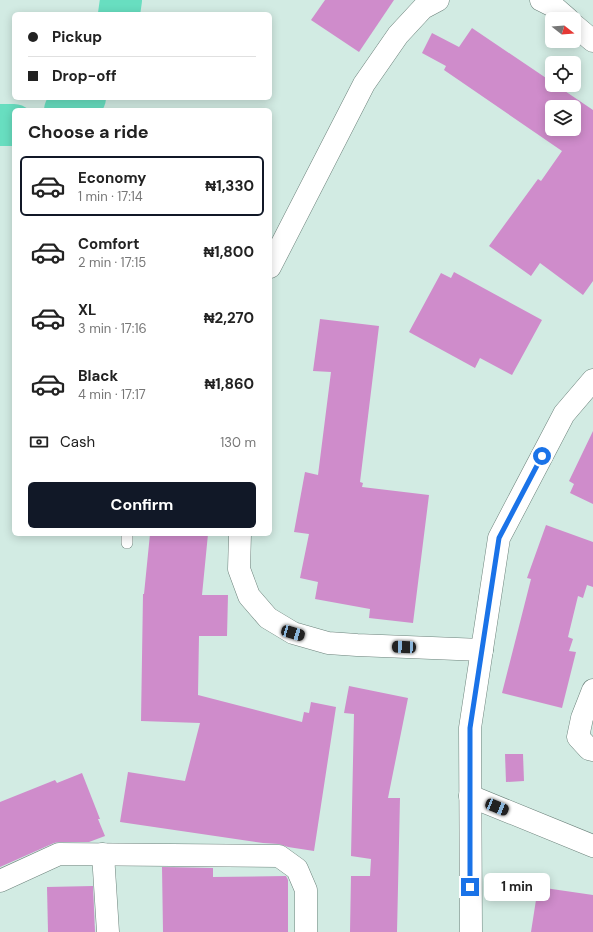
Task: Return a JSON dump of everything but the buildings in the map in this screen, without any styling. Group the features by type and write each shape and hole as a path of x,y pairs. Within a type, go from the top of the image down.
{"street":[{"path":"272,263 364,84 398,35 423,8 438,0"},
{"path":"541,0 553,6 560,12"},
{"path":"581,31 593,41"},
{"path":"471,932 470,728 499,538 564,414 593,380"},
{"path":"240,536 239,569 249,596 268,618 293,633 328,643 482,650"},
{"path":"593,690 582,718 578,737 589,749 593,750"},
{"path":"470,796 593,846"},
{"path":"0,881 59,854 279,856 297,869 306,890 306,932"},
{"path":"103,854 108,932"}],"waterway":[{"path":"119,12 121,0"},
{"path":"68,108 82,100"},
{"path":"0,125 12,125"}],"route":[{"path":"470,887 470,728 499,538 542,456"}]}
